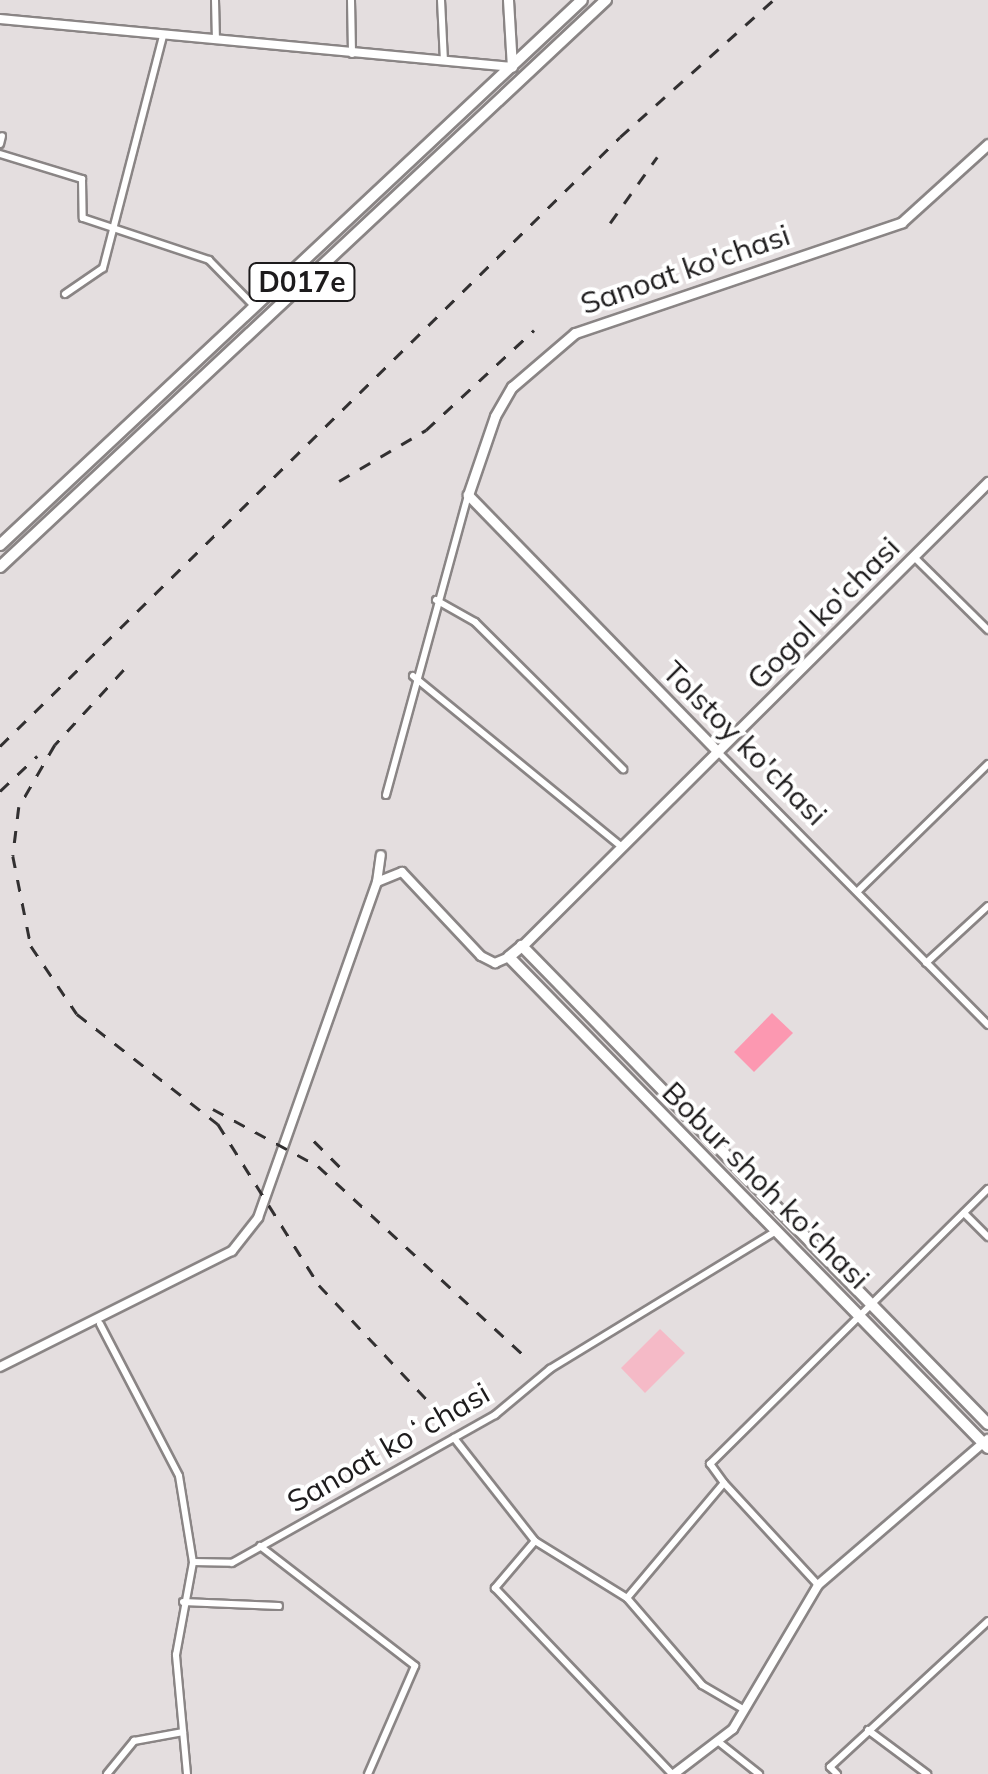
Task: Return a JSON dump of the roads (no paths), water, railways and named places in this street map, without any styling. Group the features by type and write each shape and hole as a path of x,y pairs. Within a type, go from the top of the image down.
{"main road":[{"path":"508,0 512,67 522,79"},
{"name":"D017e","path":"0,545 582,0"},
{"name":"D017e","path":"0,567 606,0"},
{"name":"Sanoat ko'chasi","path":"468,495 512,387 575,333 902,222 988,144"},
{"path":"67,479 78,490"},
{"name":"Gogol ko'chasi","path":"522,946 988,482"},
{"name":"Tolstoy ko'chasi","path":"468,495 718,752"},
{"path":"508,957 522,946"},
{"name":"Bobur shoh ko'chasi","path":"522,946 586,1017 988,1424"},
{"name":"Bobur shoh ko'chasi","path":"508,957 986,1443"},
{"path":"576,1027 586,1017"},
{"path":"605,1057 615,1046"}],"street":[{"path":"215,0 216,40"},
{"path":"351,0 352,54"},
{"path":"441,0 444,62"},
{"path":"0,19 512,67"},
{"path":"65,294 98,276 163,36"},
{"path":"0,154 83,180 82,217 209,260 254,306"},
{"name":"Sanoat ko'chasi","path":"386,795 413,676 468,495"},
{"path":"914,557 987,628"},
{"path":"436,600 475,622 623,769"},
{"path":"413,676 620,846"},
{"name":"Tolstoy ko'chasi","path":"718,752 988,1025"},
{"path":"858,891 988,764"},
{"path":"0,1366 100,1324 232,1251 258,1218 377,882 381,855"},
{"path":"377,882 402,872 480,956 508,957"},
{"path":"926,963 988,906"},
{"path":"818,1585 710,1464 988,1189"},
{"path":"964,1212 988,1236"},
{"name":"Sanoat koʻchasi","path":"194,1562 232,1562 454,1438 777,1231"},
{"path":"100,1324 179,1476 194,1562 183,1602 176,1655 187,1774"},
{"path":"454,1438 535,1541 627,1598 702,1685 743,1709"},
{"path":"535,1541 495,1588 673,1774 720,1743 818,1585 986,1443"},
{"path":"627,1598 724,1482"},
{"path":"260,1546 415,1666 368,1774"},
{"path":"183,1602 278,1606"},
{"path":"837,1774 830,1768 987,1618"},
{"path":"868,1730 927,1774"},
{"path":"107,1774 134,1741 184,1732"},
{"path":"720,1743 759,1774"}],"railway":[{"path":"0,746 620,137 773,0"},
{"path":"610,223 657,157"},
{"path":"339,481 426,430 534,330"},
{"path":"124,670 55,745 19,807 13,856 31,946 77,1014 218,1124 319,1285 449,1423"},
{"path":"0,791 37,756"},
{"path":"213,1109 318,1166 529,1360"},
{"path":"314,1141 347,1174"}]}
